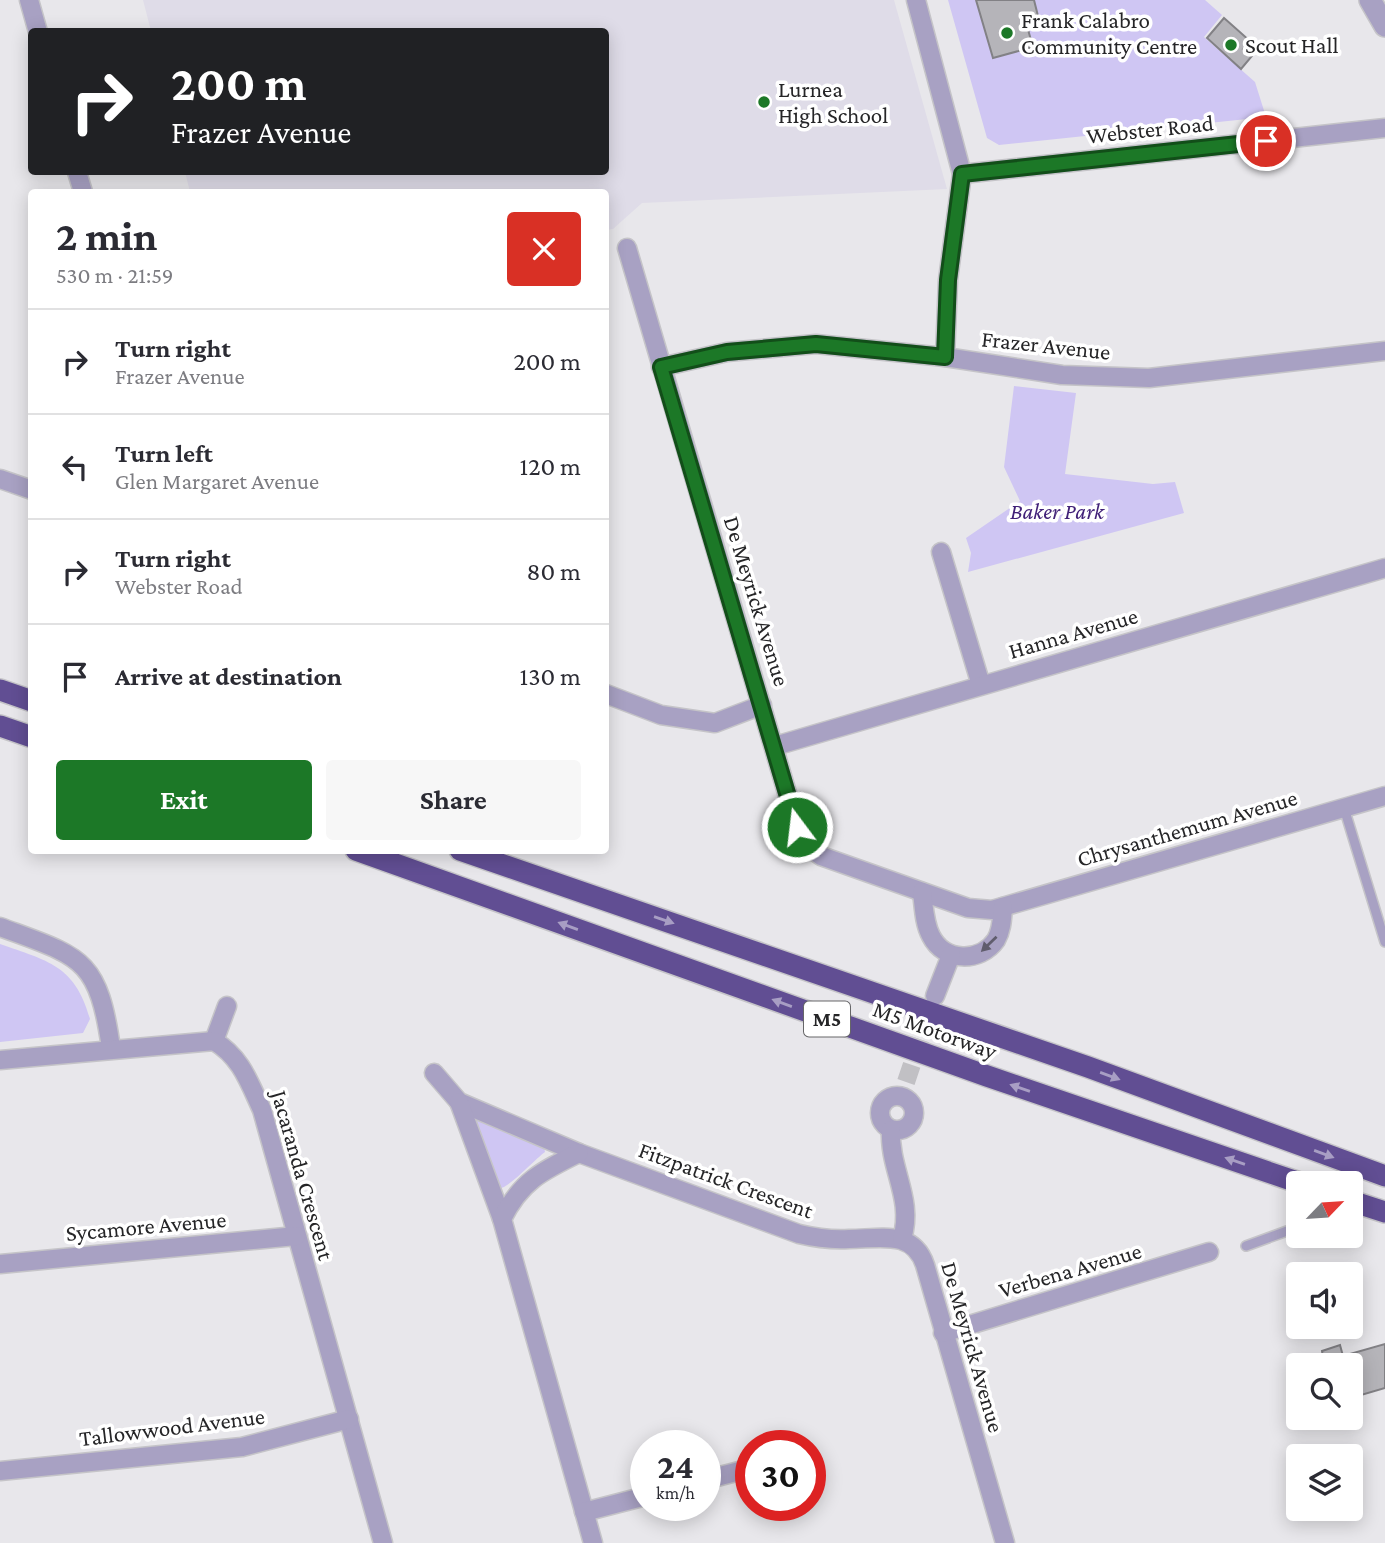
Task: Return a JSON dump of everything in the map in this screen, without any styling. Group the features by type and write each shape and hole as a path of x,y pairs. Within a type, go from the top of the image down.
{"highway":[{"path":"0,690 28,700"},
{"path":"0,726 28,736"},
{"name":"M5 Motorway","path":"367,854 1000,1081 1286,1178"},
{"name":"M5 Motorway","path":"472,854 1075,1063 1385,1176"},
{"path":"1363,1204 1385,1212"}],"street":[{"path":"29,0 37,28"},
{"path":"916,0 962,174 948,280 945,357"},
{"path":"1370,0 1385,26"},
{"name":"Webster Road","path":"962,174 1385,128"},
{"name":"De Meyrick Avenue","path":"627,248 797,827 807,845 821,856 968,908"},
{"name":"Frazer Avenue","path":"661,367 727,352 816,344 945,357 1062,375 1149,378 1385,351"},
{"path":"0,479 28,489"},
{"path":"941,552 981,685"},
{"name":"Hanna Avenue","path":"775,746 1385,568"},
{"path":"609,695 661,715 715,723 762,705"},
{"name":"Chrysanthemum Avenue","path":"968,908 986,910 1003,907 1385,796"},
{"path":"922,892 931,936 951,955 971,956 991,945 1000,932 1003,907"},
{"path":"0,927 71,953 86,966 98,986 105,1007 111,1048"},
{"path":"935,996 951,955"},
{"path":"0,1059 214,1041 227,1006"},
{"name":"Jacaranda Crescent","path":"214,1041 230,1051 240,1063 262,1110 383,1543"},
{"name":"Fitzpatrick Crescent","path":"434,1073 459,1102 502,1219 593,1543"},
{"path":"891,1130 907,1128 914,1119 914,1108 904,1089 882,1105 880,1117 891,1130 892,1154 907,1210 902,1239"},
{"name":"Fitzpatrick Crescent","path":"459,1102 579,1153 799,1234 824,1240 902,1239"},
{"path":"502,1219 525,1183 579,1153"},
{"name":"Sycamore Avenue","path":"0,1264 296,1236"},
{"name":"De Meyrick Avenue","path":"902,1239 915,1246 922,1259 1005,1543"},
{"name":"Verbena Avenue","path":"943,1333 1209,1252"},
{"name":"Tallowwood Avenue","path":"0,1471 242,1447 349,1419"},
{"path":"584,1512 630,1500"}],"lane":[{"path":"1344,808 1385,942"},
{"path":"1246,1246 1286,1231"}],"shaded area":[{"name":"Lurnea High School","path":"143,0 894,0 947,189 642,203 609,230 609,189 189,189 186,175 609,175 609,28 150,28"}],"green space":[{"path":"948,0 1205,0 1222,15 1204,37 1255,82 1266,117 999,145 987,138"},
{"name":"Baker Park","path":"1014,386 1076,393 1065,474 1153,484 1175,482 1184,513 968,572 971,553 966,538 1020,501 1004,467"},
{"path":"0,944 46,961 68,976 84,1001 90,1019 83,1033 0,1042"},
{"path":"478,1119 544,1147 545,1152 515,1179 500,1188 496,1185 475,1124"}],"building":[{"name":"Frank Calabro Community Centre","path":"976,0 1034,0 1038,16 1025,19 1033,47 993,58"},
{"name":"Scout Hall","path":"1224,18 1250,41 1243,49 1252,56 1241,69 1207,38"},
{"path":"1385,1344 1385,1388 1363,1394 1363,1353 1354,1353"},
{"path":"1340,1345 1342,1353 1322,1353 1322,1351"}],"tunnel":[{"path":"906,1082 934,999"}],"place":[{"name":"Frank Calabro Community Centre","path":"1007,33"},
{"name":"Scout Hall","path":"1231,45"},
{"name":"Lurnea High School","path":"764,102"}],"route":[{"path":"797,827 661,367 727,352 816,344 945,357 948,280 962,174 1266,141"}]}
